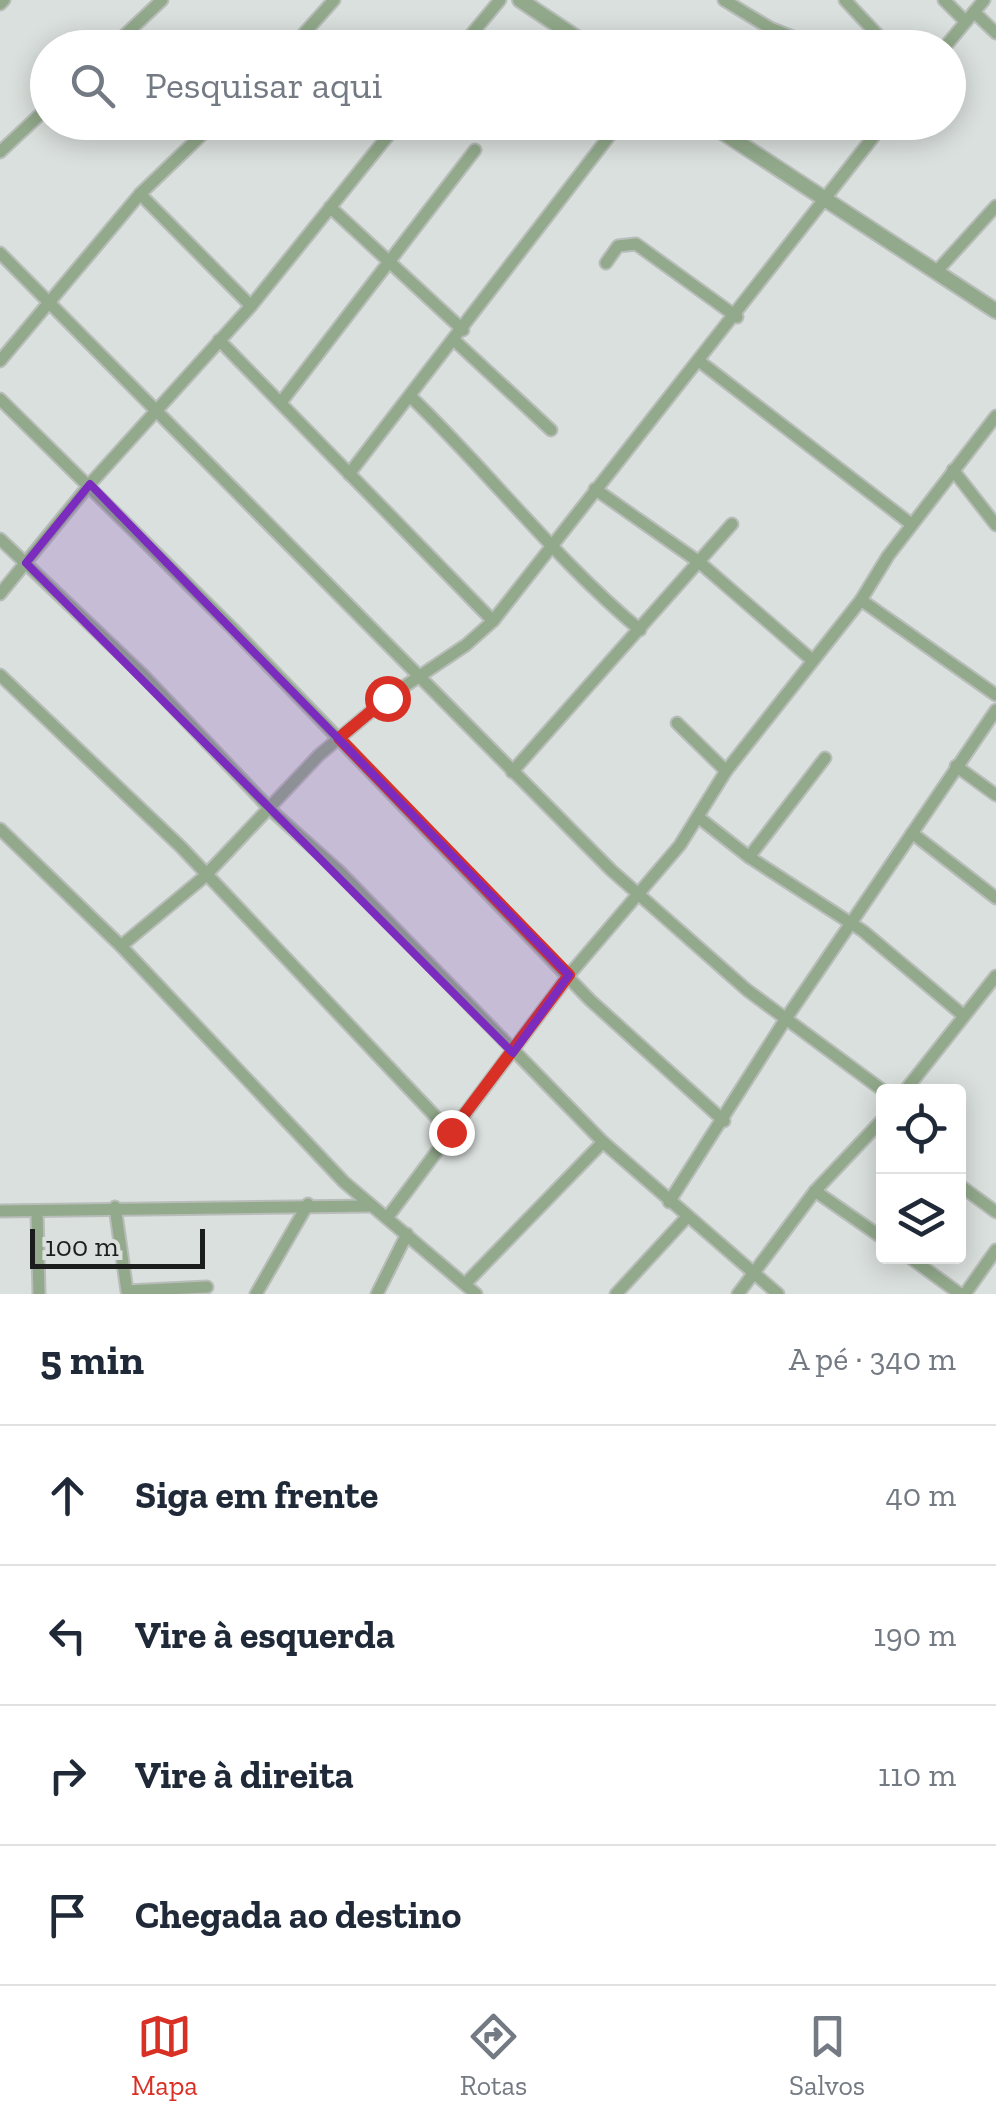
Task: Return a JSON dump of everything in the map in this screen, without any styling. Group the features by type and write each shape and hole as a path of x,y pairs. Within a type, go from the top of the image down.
{"street":[{"path":"130,30 162,0"},
{"path":"307,30 334,0"},
{"path":"475,30 500,0"},
{"path":"520,0 565,30"},
{"path":"724,0 775,30"},
{"path":"845,0 873,30"},
{"path":"944,0 996,33"},
{"path":"958,30 984,0"},
{"path":"0,152 30,124"},
{"path":"0,361 140,194 196,140"},
{"path":"0,594 90,484 251,306 384,140"},
{"path":"349,474 606,140"},
{"path":"735,140 996,310"},
{"path":"120,946 204,877 267,806 339,738 493,621 737,317 871,140"},
{"path":"282,401 475,150"},
{"path":"140,194 251,306"},
{"path":"936,272 996,206"},
{"path":"330,207 463,330"},
{"path":"606,263 618,246 636,244 737,317"},
{"path":"0,252 512,772 638,893 785,1020 876,1086"},
{"path":"220,340 493,621"},
{"path":"454,340 551,430"},
{"path":"699,361 911,524"},
{"path":"411,397 585,582 640,630"},
{"path":"0,399 90,484 590,1000 724,1121"},
{"path":"387,1218 569,975 698,818 726,771 861,600 911,524 994,422"},
{"path":"953,470 996,525"},
{"path":"596,489 699,562 812,660"},
{"path":"512,772 732,524"},
{"path":"0,538 143,675 267,806 339,871 603,1142 778,1294"},
{"path":"861,600 996,694"},
{"path":"0,675 101,768 451,1132"},
{"path":"669,1202 785,1020 996,710"},
{"path":"677,723 726,771"},
{"path":"749,858 825,758"},
{"path":"956,766 996,795"},
{"path":"698,818 749,858 851,922 964,1016"},
{"path":"0,829 6,840 120,946 370,1206 476,1294"},
{"path":"912,832 996,898"},
{"path":"910,1084 996,976"},
{"path":"738,1294 815,1191 876,1126"},
{"path":"466,1284 603,1142"},
{"path":"966,1190 996,1212"},
{"path":"815,1191 876,1233"},
{"path":"256,1294 308,1204"},
{"path":"0,1211 115,1206 370,1206"},
{"path":"115,1206 127,1291 208,1288"},
{"path":"37,1212 40,1294"},
{"path":"616,1294 687,1218"},
{"path":"377,1294 407,1234"},
{"path":"920,1264 963,1294 996,1250"}],"highlighted area":[{"path":"90,484 569,975 513,1053 26,563"}],"route":[{"path":"387,698 339,738 569,975 451,1132"}]}
